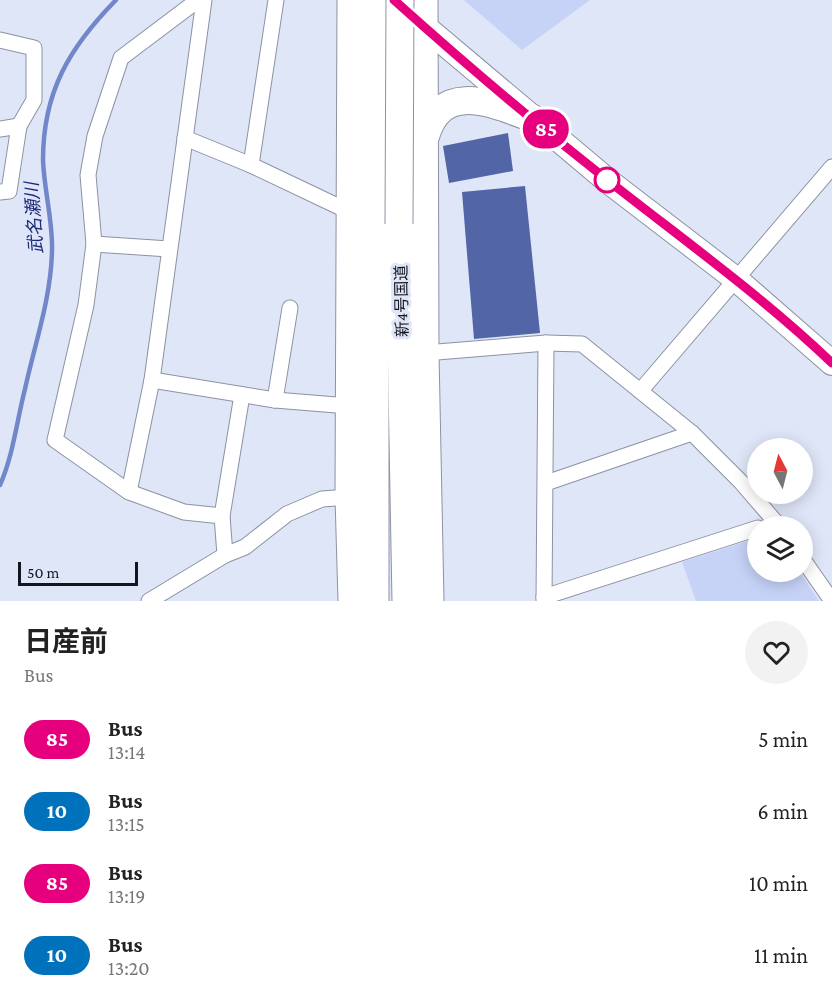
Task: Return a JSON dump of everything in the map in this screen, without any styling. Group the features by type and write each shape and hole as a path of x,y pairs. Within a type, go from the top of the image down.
{"highway":[{"path":"351,0 349,497 352,601"},
{"name":"新4号国道","path":"375,0 406,601"},
{"name":"新4号国道","path":"375,601 387,224 400,0"},
{"path":"424,0 425,353 430,601"},
{"path":"425,138 435,112 457,101 480,100 532,118"}],"main road":[{"path":"394,0 608,181 737,280 832,363"}],"street":[{"path":"198,0 121,58 94,136 88,175 94,244 86,305 55,440 129,492 184,512 222,516"},
{"path":"129,492 152,380 204,0"},
{"path":"251,165 276,0"},
{"path":"0,40 34,48 34,100 19,126 9,191 0,192"},
{"path":"0,129 19,126"},
{"path":"185,138 251,165 350,212"},
{"path":"642,389 832,167"},
{"path":"94,244 169,249"},
{"path":"276,400 290,308"},
{"path":"546,343 544,599 747,533"},
{"path":"425,353 546,343 582,344 642,389 692,433 741,482 762,516"},
{"path":"152,380 276,400 349,406"},
{"path":"225,555 222,516 242,395"},
{"path":"546,483 692,433"},
{"path":"149,601 225,555 245,547 287,514 322,499 349,497"},
{"path":"813,574 832,601"}],"shaded area":[{"path":"464,0 590,0 522,50"},
{"path":"747,541 747,582 807,582 819,601 696,601 682,562"}],"building":[{"path":"508,133 513,171 449,183 443,146"},
{"path":"525,186 540,333 474,339 462,192"}],"waterway":[{"name":"武名瀬川","path":"0,485 12,450 49,286 52,240 43,160 48,113 62,72 72,54 99,18 116,0"}],"bus line":[{"name":"85","path":"394,0 463,61 608,181 737,280 804,336 832,363"}]}
